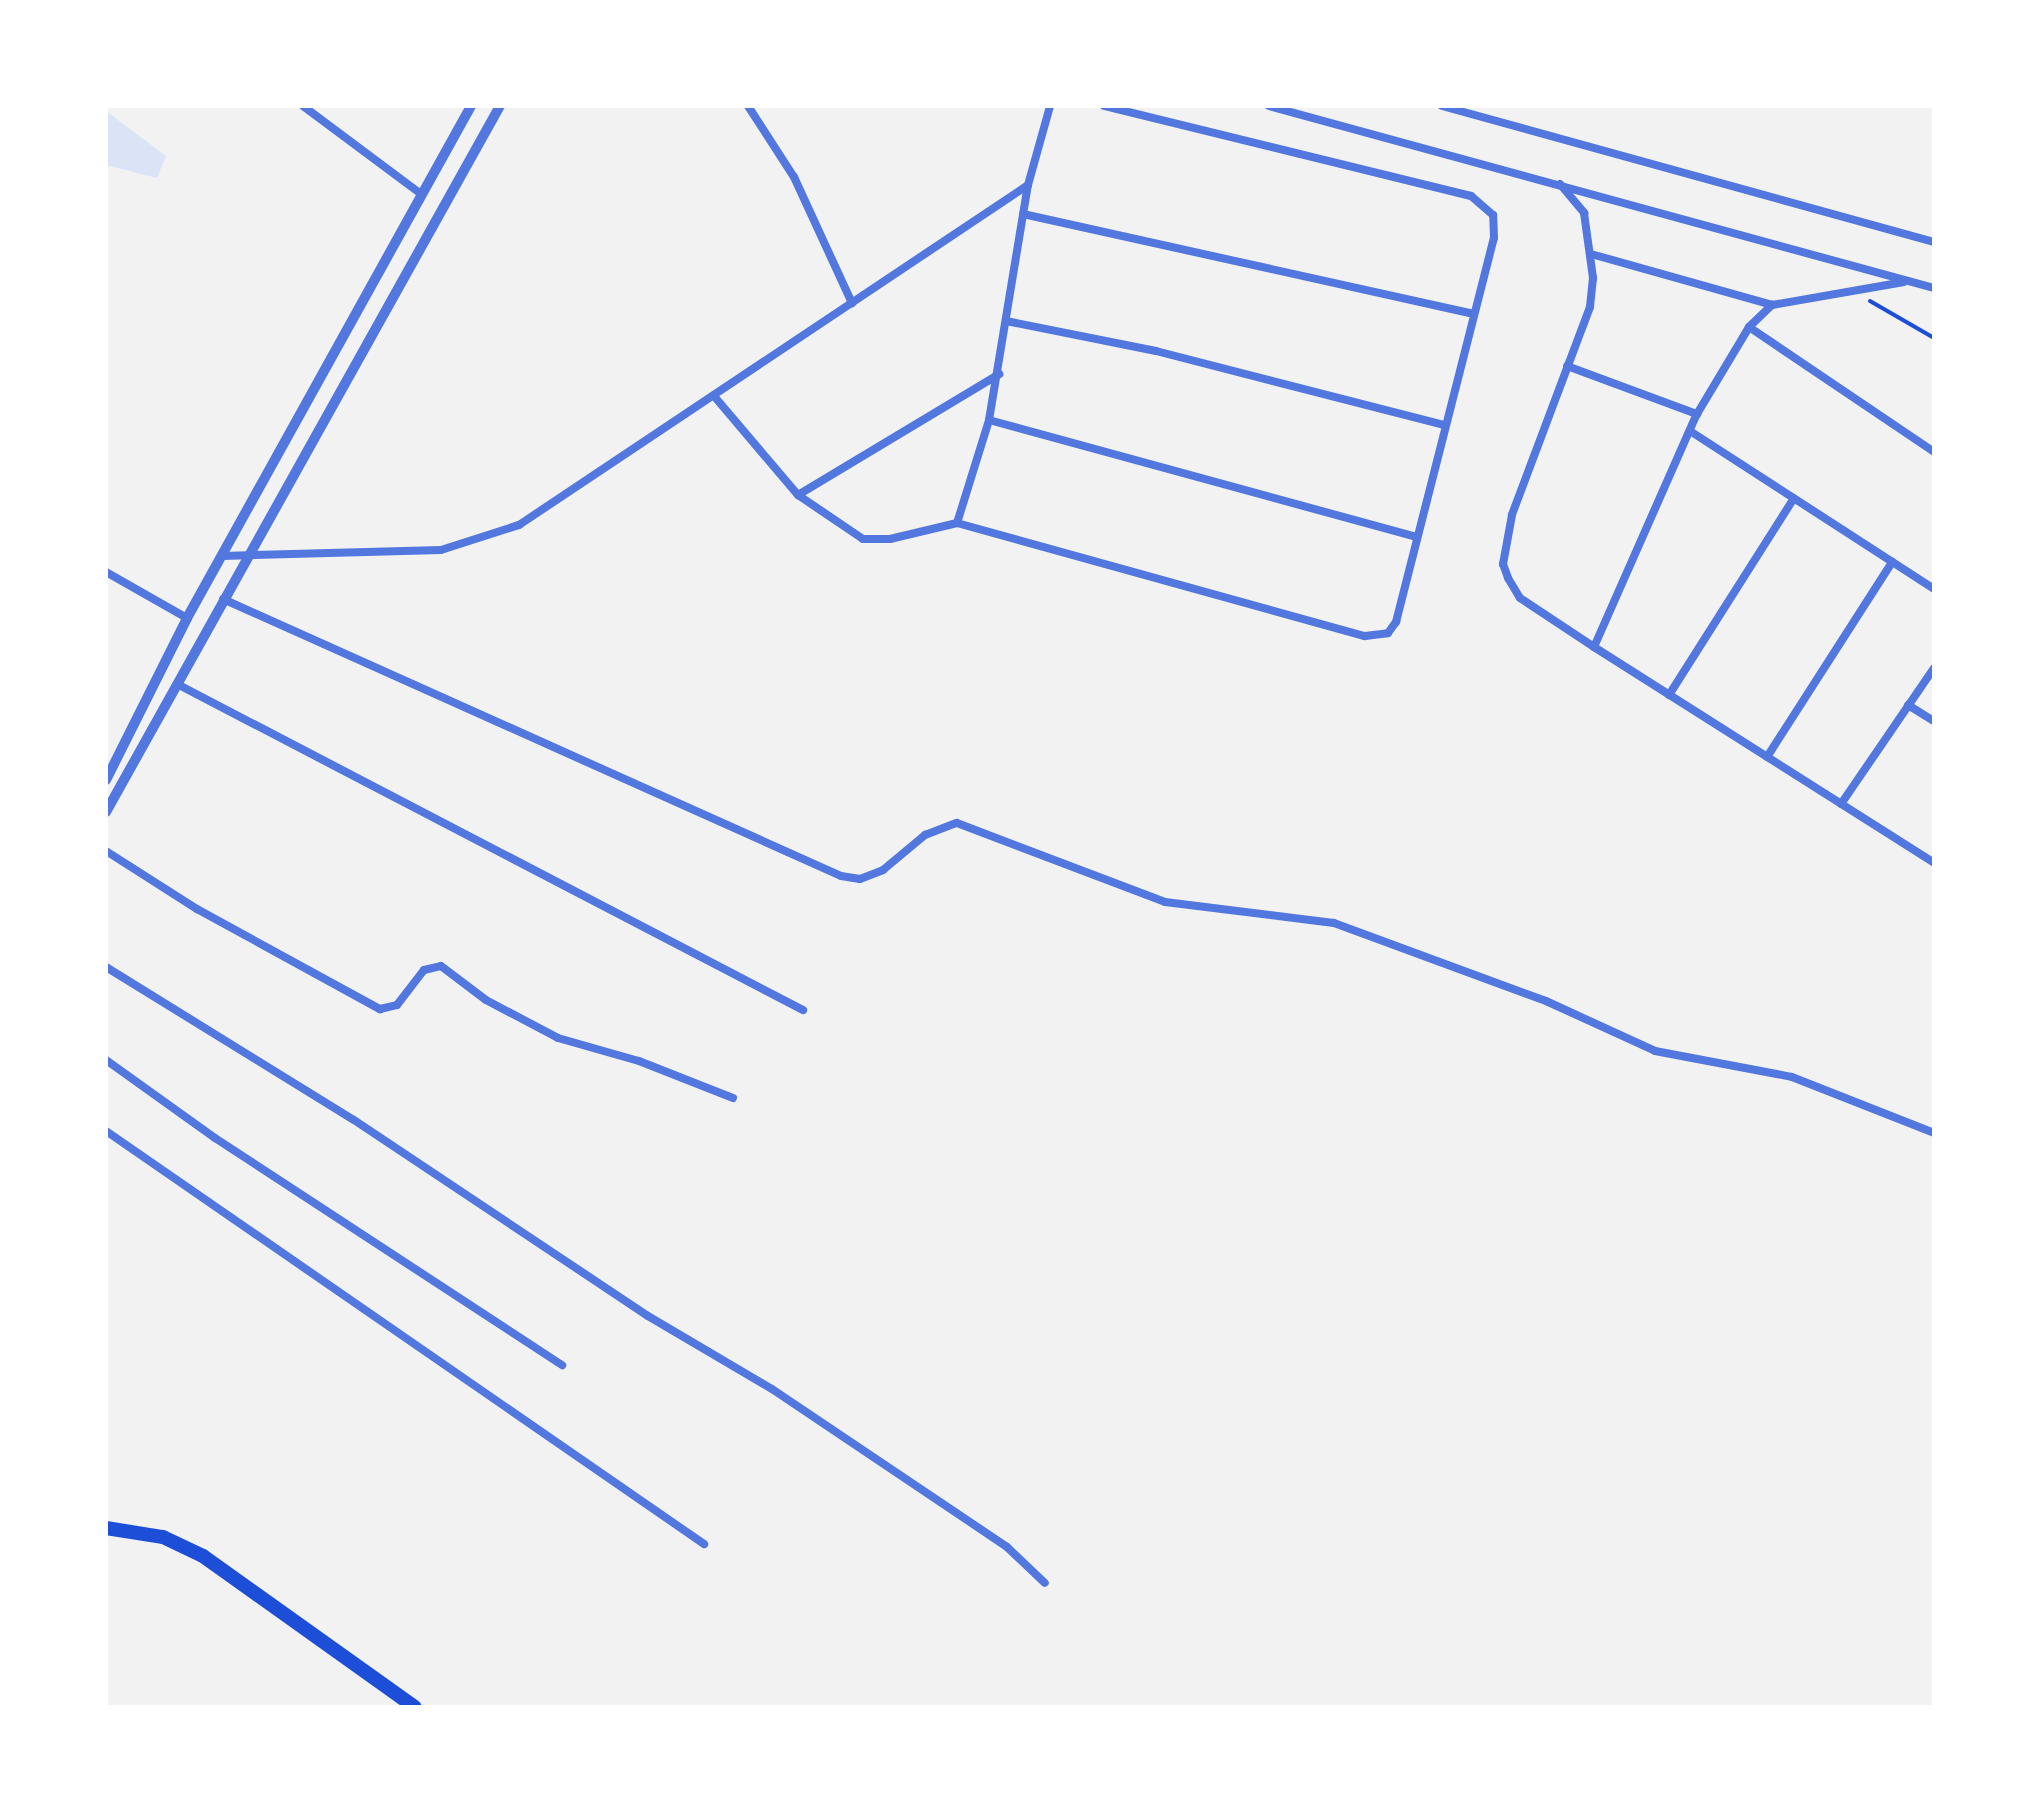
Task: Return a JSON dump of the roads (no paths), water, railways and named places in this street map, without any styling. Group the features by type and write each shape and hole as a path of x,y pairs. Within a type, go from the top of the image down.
{"main road":[{"path":"106,1528 163,1537 203,1556 415,1707"}],"street":[{"path":"303,106 421,194"},
{"path":"106,780 110,758 471,106"},
{"path":"106,812 500,106"},
{"path":"748,106 794,177 852,303"},
{"path":"957,523 989,420 1028,185 1050,106"},
{"path":"714,396 798,495 863,539 890,539 957,523 1365,636 1388,633 1396,622 1494,238 1493,215 1476,198 1104,106"},
{"path":"1269,106 1934,288"},
{"path":"1442,106 1934,242"},
{"path":"1560,184 1584,213 1591,254 1590,307 1512,515 1503,564 1520,598 1934,863"},
{"path":"222,556 441,550 481,540 519,525 1028,185"},
{"path":"1023,214 1474,314"},
{"path":"1591,254 1772,305 1908,281"},
{"path":"1594,647 1697,414 1749,327 1772,305"},
{"path":"1006,321 1156,351 1445,425"},
{"path":"1749,327 1934,452"},
{"path":"1567,366 1697,414"},
{"path":"798,495 999,374"},
{"path":"989,420 1416,537"},
{"path":"1690,431 1934,589"},
{"path":"1669,695 1794,498"},
{"path":"1767,757 1892,562"},
{"path":"106,572 187,618"},
{"path":"223,599 841,876 860,879 883,870 925,835 957,823 1165,902 1334,923 1546,1001 1655,1051 1792,1077 1934,1133"},
{"path":"1841,804 1934,668"},
{"path":"177,684 803,1010"},
{"path":"1908,705 1934,721"},
{"path":"106,851 197,909 380,1009 397,1005 424,970 441,966 486,1000 558,1038 639,1061 733,1098"},
{"path":"106,967 354,1120 648,1316 772,1389 1007,1547 1045,1583"},
{"path":"106,1060 215,1138 562,1365"},
{"path":"106,1131 704,1544"}]}
